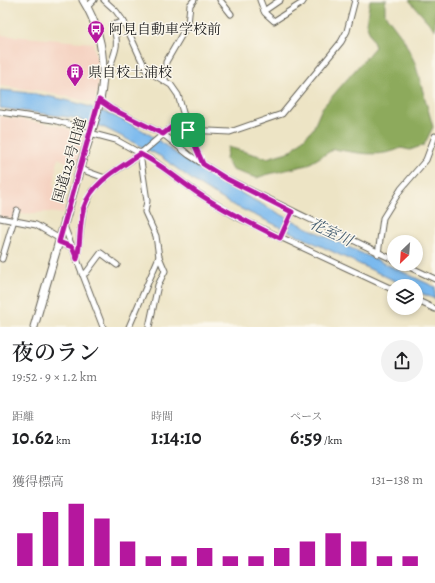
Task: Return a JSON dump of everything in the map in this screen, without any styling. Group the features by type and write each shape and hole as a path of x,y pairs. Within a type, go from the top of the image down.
{"street":[{"name":"国道125号旧道","path":"34,327 99,103 103,72 100,45 94,23 82,0"},
{"path":"87,7 94,0"},
{"path":"104,0 116,11 124,22 146,70 150,74 166,80 178,95 188,130 203,164"},
{"path":"166,80 166,62 188,24 190,5 194,0"},
{"path":"220,0 231,14"},
{"path":"260,0 264,11 274,21 302,3 304,0"},
{"path":"264,11 280,0"},
{"path":"77,259 84,205 92,191 105,178 141,153 173,126 178,125 188,130 230,132 282,114 341,42 347,31 355,0"},
{"path":"103,72 109,68 116,50 117,38 112,24 124,22"},
{"path":"99,103 161,136 227,179 387,257"},
{"path":"0,112 52,120 116,140 154,161 196,192 236,218 387,287"},
{"path":"378,254 383,218 401,189 426,160 435,136"},
{"path":"141,153 147,201 145,212 156,236 159,257 165,271 158,285 149,327"},
{"path":"80,169 105,178"},
{"path":"2,259 17,210"},
{"path":"280,238 292,212"},
{"path":"0,218 14,220 42,228 59,241 72,247"},
{"path":"64,226 103,327"},
{"path":"82,274 86,273 101,253 117,265"},
{"path":"129,327 159,257"},
{"path":"418,271 435,279"},
{"path":"423,303 435,309"}],"shaded area":[{"path":"0,35 93,43 98,67 98,87 94,103 44,91 0,86"},
{"path":"0,116 61,126 85,136 78,167 58,158 54,186 65,208 63,214 49,212 19,214 12,219 0,218"}],"green space":[{"path":"370,0 387,0 385,1 385,14 403,38 415,63 433,127 424,145 410,150 401,148 377,154 334,149 307,165 257,178 232,170 226,159 228,147 267,158 291,151 313,129 322,108 375,47 366,23"},
{"path":"409,0 435,0 435,30"}],"water":[{"path":"0,90 57,98 113,115 152,136 203,171 274,211 387,265 387,271 400,271 418,279 391,279 233,205 202,187 160,156 103,127 75,118 0,108"},
{"path":"423,281 435,287 435,299 423,294"}],"place":[{"name":"阿見自動車学校前","path":"96,44"},
{"name":"県自校土浦校","path":"75,87"}],"route":[{"path":"99,100 112,109 163,134 173,126 178,125 183,126 188,130 203,164 227,179 292,212 280,238 236,218 196,192 154,161 140,154 105,178 92,191 84,205 77,259 72,247 59,242 99,100"}],"water label":[{"name":"花室川","path":"331,232"}]}
